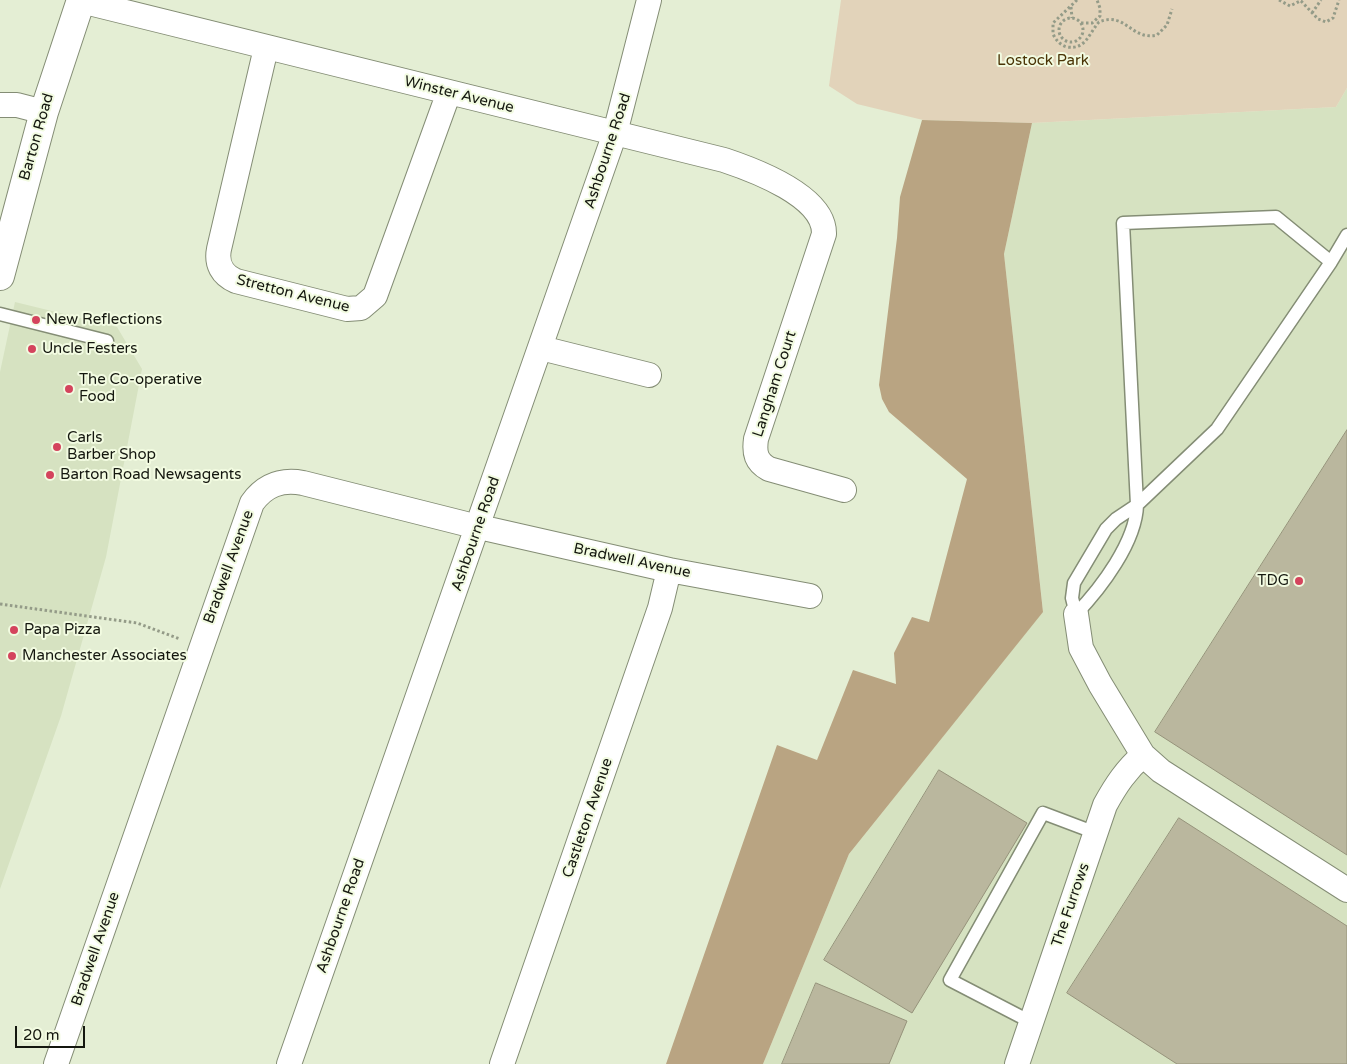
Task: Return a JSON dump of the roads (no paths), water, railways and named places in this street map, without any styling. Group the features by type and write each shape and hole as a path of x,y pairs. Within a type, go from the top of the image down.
{"street":[{"name":"Ashbourne Road","path":"289,1064 615,133 649,0"},
{"name":"Winster Avenue","path":"81,1 615,133 744,167 794,192 810,204 823,220"},
{"name":"Barton Road","path":"0,276 44,112 81,1"},
{"name":"Stretton Avenue","path":"266,48 219,248 218,261 224,274 236,281 347,309 361,308 375,296 449,92"},
{"path":"0,105 18,105 44,112"},
{"name":"Langham Court","path":"823,220 822,243 756,439 755,447 756,458 769,469 844,490"},
{"path":"541,348 649,375"},
{"name":"Bradwell Avenue","path":"56,1064 252,504 262,491 276,483 303,483 669,570 810,596"},
{"name":"Castleton Avenue","path":"502,1064 660,608 669,570"},
{"path":"1076,614 1081,648 1143,755 1161,771 1347,890"},
{"name":"The Furrows","path":"1017,1064 1105,805 1116,785 1129,768 1143,755"}],"lane":[{"path":"1076,614 1099,587 1133,532 1137,519 1123,223 1276,217 1331,262"},
{"path":"1076,614 1072,598 1074,583 1106,529 1116,519 1137,505 1217,429 1331,262 1347,235"},
{"path":"0,314 107,341"},
{"path":"1031,1022 950,980 1043,813 1096,833"}],"place":[{"name":"New Reflections","path":"36,320"},
{"name":"Uncle Festers","path":"32,349"},
{"name":"The Co-operative Food","path":"69,389"},
{"name":"Carls Barber Shop","path":"57,447"},
{"name":"Barton Road Newsagents","path":"50,475"},
{"name":"TDG","path":"1299,581"},
{"name":"Papa Pizza","path":"14,630"},
{"name":"Manchester Associates","path":"12,656"}],"park label":[{"name":"Lostock Park","path":"1043,61"}]}
